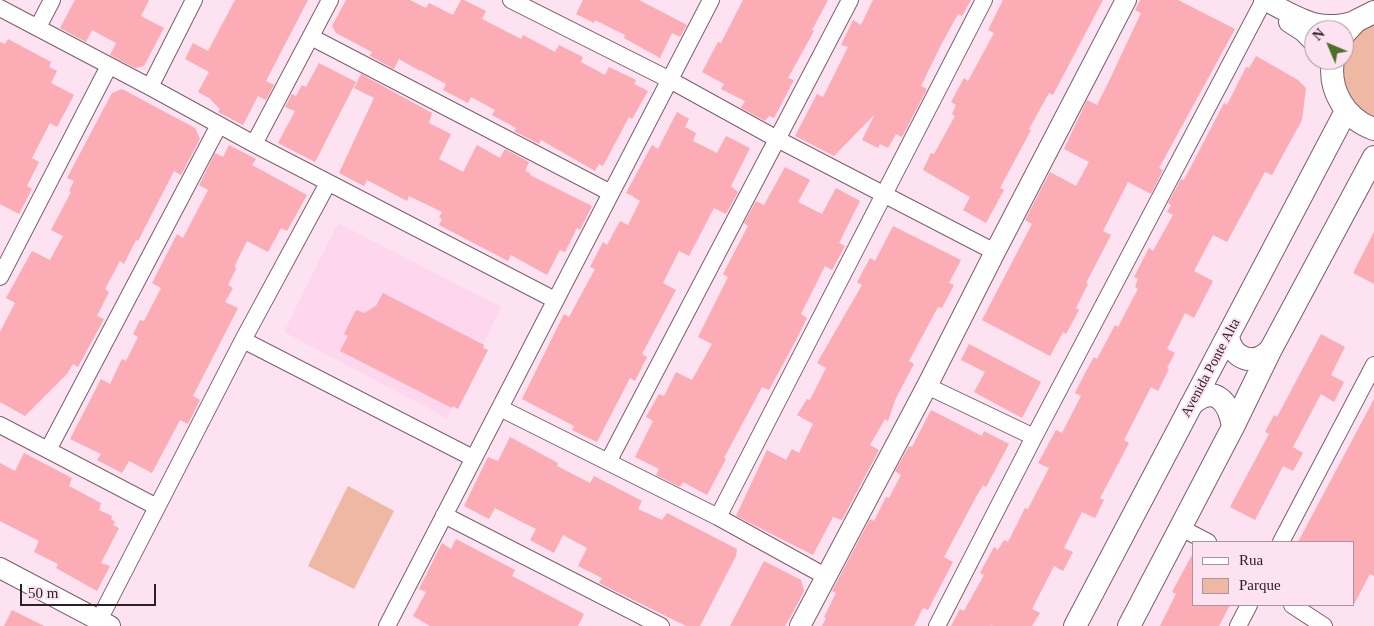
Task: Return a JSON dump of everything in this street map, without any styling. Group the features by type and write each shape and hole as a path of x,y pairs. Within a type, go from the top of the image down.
{"main road":[{"path":"1331,70 1335,91 1346,110 1358,121 1374,129"},
{"name":"Avenida Ponte Alta","path":"1075,626 1346,110"},
{"path":"1129,626 1233,427 1271,349 1374,157"},
{"path":"1228,337 1234,352 1241,357 1249,359 1258,358 1265,355 1271,349"},
{"path":"1191,405 1199,398 1209,395 1220,398 1228,405 1233,427"}],"street":[{"path":"38,28 52,0"},
{"path":"150,87 194,0"},
{"path":"254,144 330,0"},
{"path":"511,0 670,80 777,139 995,252"},
{"path":"387,626 711,0"},
{"path":"608,462 850,0"},
{"path":"718,517 984,0"},
{"path":"800,626 927,386 1126,0"},
{"path":"1259,2 1322,26 1358,22"},
{"path":"1259,2 1304,32"},
{"path":"937,626 1259,2"},
{"path":"1,11 38,28 254,144 555,300"},
{"path":"311,37 611,193"},
{"path":"0,277 110,66"},
{"path":"48,450 219,125"},
{"path":"0,568 105,623 157,507 243,340 328,182"},
{"path":"243,340 473,458"},
{"path":"1282,541 1374,365"},
{"path":"927,386 1034,437"},
{"path":"500,408 718,517 825,576"},
{"path":"0,425 157,507"},
{"path":"444,515 661,626"},
{"path":"1181,528 1206,541"},
{"path":"1238,626 1248,606"},
{"path":"1294,606 1324,626"}],"shaded area":[{"path":"338,223 501,307 447,418 284,332"}],"green space":[{"path":"1374,19 1374,122 1370,121 1339,85 1342,70 1354,70 1354,36"},
{"path":"348,486 394,511 354,589 308,566"}],"building":[{"path":"75,0 149,0 141,16 164,28 144,66 135,68 110,55 116,43 92,30 86,42 60,28"},
{"path":"235,0 308,0 266,81 274,85 266,100 258,96 243,125 218,112 220,109 209,98 198,92 209,72 185,59 193,43 208,51"},
{"path":"346,0 410,0 426,8 429,3 453,15 461,0 464,0 486,11 482,19 521,39 523,35 555,52 559,45 583,57 581,62 605,75 609,67 636,80 634,84 648,91 632,119 629,117 603,166 599,164 595,171 541,140 539,144 514,131 516,128 492,115 495,110 471,97 468,103 443,90 446,84 399,59 394,69 370,56 372,52 336,33 332,26"},
{"path":"583,0 639,0 687,25 680,37 672,33 660,58 624,38 625,35 595,20 594,23 576,14"},
{"path":"743,0 828,0 812,30 814,31 788,78 794,80 774,118 769,116 765,121 741,108 745,101 721,89 724,84 702,72 718,42 721,43"},
{"path":"873,0 971,0 962,16 958,14 941,45 921,86 927,89 902,137 896,134 888,148 880,144 878,148 862,140 875,114 834,156 795,136 817,94 823,97 848,47 841,45 853,20 861,25"},
{"path":"1003,0 1103,0 1053,95 1049,93 1029,129 1031,130 1000,188 1004,190 986,223 963,210 970,197 923,170 931,153 934,154 955,116 952,114 956,105 951,102 964,78 968,81 994,33 988,30"},
{"path":"1140,0 1178,0 1235,29 1159,168 1163,170 1151,194 1128,182 1103,231 1111,235 1086,283 1088,284 1076,308 1079,310 1066,334 1063,332 1050,356 982,320 1032,224 1025,220 1050,172 1076,186 1089,162 1064,149 1087,100 1097,105 1141,13 1135,10"},
{"path":"8,39 51,62 49,67 57,71 51,83 74,95 57,127 50,123 32,158 39,162 27,186 32,189 19,214 0,204 0,42 5,44"},
{"path":"1256,56 1298,80 1306,88 1302,120 1272,175 1265,172 1227,242 1213,235 1194,271 1213,281 1194,318 1185,313 1167,349 1175,353 1167,368 1169,369 1158,391 1151,387 1124,440 1129,443 1100,498 1104,500 1095,518 1082,512 1064,548 1073,552 1063,571 1054,566 1032,609 1040,613 1032,626 993,626 985,622 992,626 951,626 960,609 964,611 984,575 980,573 994,547 998,550 1004,540 1008,542 1025,508 1028,509 1049,468 1038,463 1056,430 1062,433 1081,396 1075,393 1084,375 1094,357 1097,359 1115,325 1118,327 1138,289 1135,287 1138,279 1134,277 1149,248 1153,251 1173,215 1167,212 1171,205 1168,203 1181,179 1184,180 1224,103 1227,105 1246,67 1249,68"},
{"path":"319,63 356,82 315,162 278,143 295,111 285,107 292,94 296,96 302,85 306,87"},
{"path":"361,74 432,113 429,123 451,134 439,159 463,172 477,145 500,158 505,149 529,162 525,171 530,173 530,175 592,206 580,230 577,228 565,252 560,250 547,275 511,255 508,261 439,225 442,219 439,217 442,212 409,196 407,201 367,180 364,186 339,173 374,98 354,88"},
{"path":"122,89 195,128 200,139 181,175 174,171 138,241 136,240 124,264 120,261 105,289 109,292 97,316 104,319 78,367 73,364 67,374 25,416 0,402 0,332 15,303 6,298 32,251 50,260 63,236 51,230 71,192 69,191 74,181 67,178 112,93"},
{"path":"677,112 689,119 685,127 696,133 693,141 717,153 726,136 750,148 731,186 738,192 726,214 714,208 689,256 679,251 663,283 676,290 642,354 647,357 635,381 630,378 597,442 572,430 574,426 522,399 564,314 569,317 595,269 590,267 603,242 607,245 620,221 628,225 640,201 626,193 652,145 658,149"},
{"path":"229,145 256,159 252,165 307,195 287,231 281,228 268,252 247,241 235,265 236,269 228,285 233,288 225,302 238,308 193,396 200,400 188,424 180,420 152,473 129,461 122,473 97,460 101,454 70,439 101,379 110,384 122,359 126,361 138,337 133,334 140,320 144,321 161,288 152,283 177,234 183,238 208,190 199,185 215,153 223,157"},
{"path":"785,167 810,180 798,202 822,214 836,188 860,201 839,243 845,246 832,270 825,266 801,314 807,318 795,342 769,390 762,387 724,458 726,459 707,495 683,482 680,487 656,475 659,469 635,457 653,421 646,417 659,394 664,396 676,372 692,380 712,344 698,337 728,277 723,274 748,226 744,223 756,201 764,205"},
{"path":"893,226 961,260 949,283 954,285 942,308 938,307 909,361 914,364 896,398 888,421 885,419 870,445 879,450 842,520 833,517 813,555 736,516 767,450 786,460 792,449 799,453 813,424 797,415 807,399 810,400 826,368 817,363 862,285 857,282 870,258 875,261"},
{"path":"1374,232 1374,284 1353,273"},
{"path":"383,293 484,345 483,348 488,350 458,409 453,406 452,408 340,351 348,336 344,334 356,310 364,313 376,306"},
{"path":"1321,334 1345,347 1331,375 1344,382 1334,402 1321,394 1293,447 1303,453 1293,471 1283,466 1255,520 1230,507 1269,434 1265,432 1274,415 1277,417"},
{"path":"969,344 1041,382 1022,418 974,392 985,372 961,360"},
{"path":"1374,399 1374,576 1370,574 1354,604 1354,541 1299,541"},
{"path":"931,410 982,436 984,431 1009,444 986,487 983,485 976,497 944,557 953,562 928,610 923,608 914,626 822,626 826,618 824,617 836,593 832,591 870,519 874,521 886,497 889,498 901,475 895,471 909,446 912,447"},
{"path":"510,437 558,463 557,466 590,483 594,476 642,501 638,509 662,520 667,513 737,549 736,556 700,626 686,626 599,583 602,578 578,566 587,548 563,535 554,553 530,540 536,529 495,508 489,519 464,506 488,457 498,461"},
{"path":"24,453 72,478 69,486 101,503 99,510 112,516 111,519 115,522 113,525 119,528 101,563 110,566 97,591 56,568 58,564 34,552 39,541 0,521 0,463 15,471"},
{"path":"456,539 515,570 512,576 584,614 578,626 430,626 413,616 426,592 419,589 442,543 451,549"},
{"path":"1192,555 1192,606 1229,606 1219,626 1160,626 1176,594 1172,592"},
{"path":"764,561 801,580 804,591 791,616 785,626 730,626"},
{"path":"12,610 44,626 4,626"}]}
